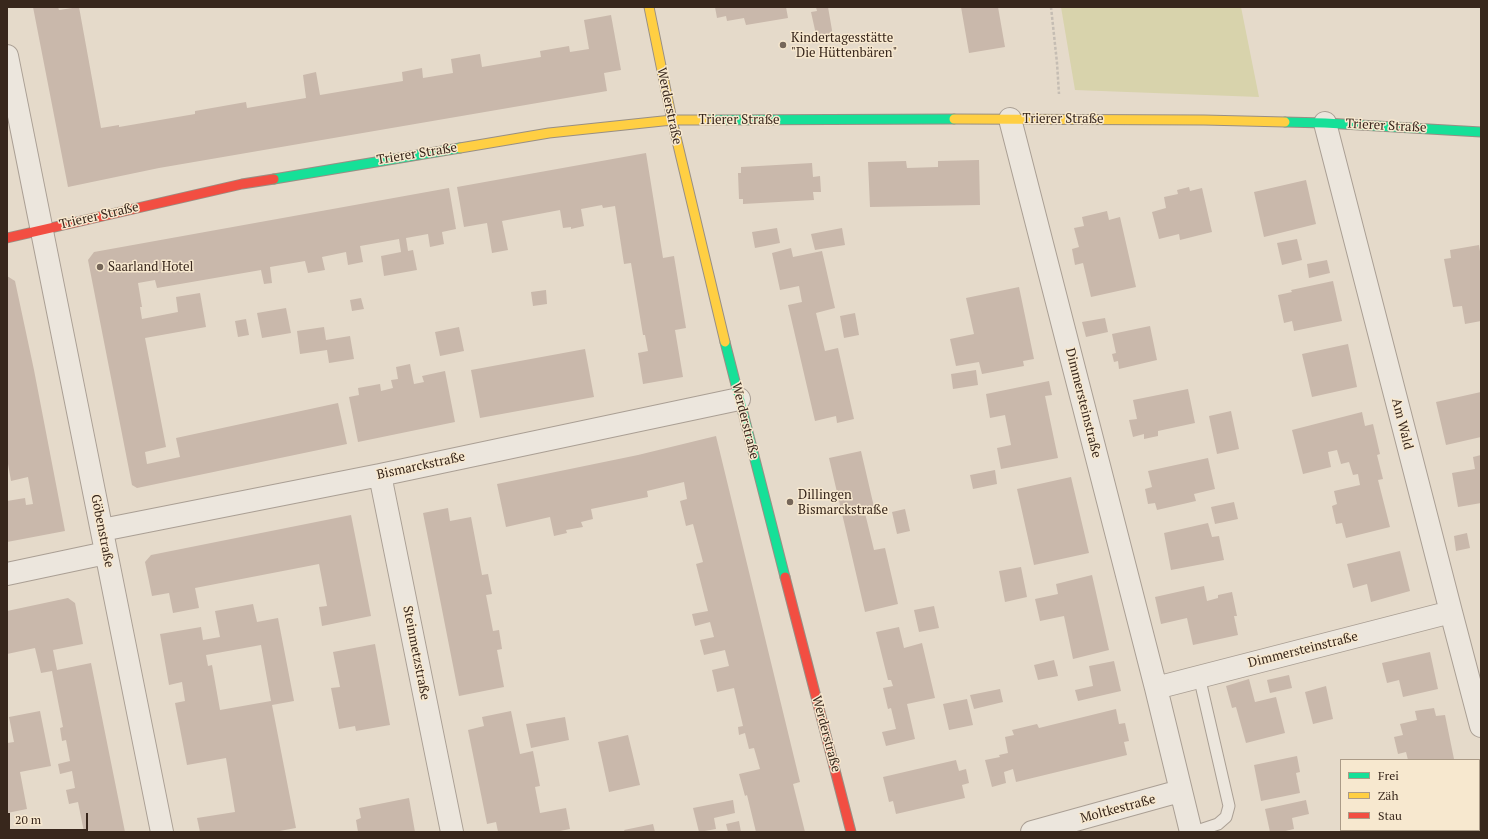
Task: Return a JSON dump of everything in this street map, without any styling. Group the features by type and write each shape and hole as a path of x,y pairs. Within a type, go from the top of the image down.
{"street":[{"name":"Werderstraße","path":"649,7 672,120 739,399 851,832"},
{"name":"Göbenstraße","path":"7,56 162,832"},
{"name":"Trierer Straße","path":"7,238 242,184 549,133 672,120 1060,118 1204,120 1325,123 1481,132"},
{"name":"Dimmersteinstraße","path":"1010,119 1156,688 1191,832"},
{"name":"Am Wald","path":"1325,123 1450,612 1481,726"},
{"name":"Bismarckstraße","path":"102,530 380,475 739,399"},
{"name":"Steinmetzstraße","path":"380,475 452,832"},
{"path":"7,574 106,553"},
{"name":"Dimmersteinstraße","path":"1156,688 1450,612"},
{"name":"Moltkestraße","path":"1032,832 1180,791"}],"lane":[{"path":"1194,832 1218,824 1226,817 1229,806 1199,676"}],"path":[{"path":"1051,7 1057,63 1060,118"}],"shaded area":[{"path":"1061,7 1241,7 1259,97 1075,90"}],"building":[{"path":"33,7 58,7 59,10 79,7 101,128 119,125 119,127 195,114 195,111 246,102 247,108 306,98 303,75 316,72 320,95 403,81 402,72 422,68 423,78 453,73 451,59 480,54 482,67 541,57 540,51 569,46 570,52 589,49 584,20 611,15 621,70 604,73 607,91 159,168 68,187"},
{"path":"715,7 786,7 788,18 746,25 744,18 727,21 726,16 717,18"},
{"path":"816,7 828,7 833,36 817,39 811,12 817,11"},
{"path":"961,7 998,7 1005,47 969,53"},
{"path":"646,153 663,258 674,256 686,328 675,330 683,377 643,384 638,353 648,351 645,335 643,335 631,263 624,264 615,206 603,208 602,205 581,209 584,226 571,229 571,227 563,228 560,210 502,221 508,250 492,253 487,223 464,227 457,187"},
{"path":"979,160 980,205 870,207 868,162 906,161 907,168 938,167 938,161"},
{"path":"812,163 813,177 820,176 821,192 813,192 814,200 743,204 743,199 739,199 738,173 741,173 741,167"},
{"path":"1306,180 1316,224 1264,237 1254,192"},
{"path":"1189,187 1190,191 1202,188 1212,232 1180,240 1179,234 1159,239 1152,212 1166,208 1164,197 1178,194 1177,190"},
{"path":"449,188 456,229 442,232 444,244 430,247 428,234 406,238 408,251 413,250 417,270 384,276 381,256 401,252 399,239 360,246 363,262 348,265 346,252 322,257 325,270 308,273 305,261 270,267 272,283 264,284 261,270 157,288 155,280 138,283 142,307 140,307 142,319 178,312 176,297 200,293 206,327 145,338 166,447 145,452 147,464 180,457 176,438 338,403 347,444 137,488 132,485 88,260 94,252"},
{"path":"1107,211 1109,220 1120,217 1136,287 1091,297 1083,263 1075,265 1072,249 1079,247 1074,228 1084,226 1082,217"},
{"path":"777,228 780,243 755,248 752,232"},
{"path":"842,228 845,245 815,250 811,234"},
{"path":"1297,239 1302,260 1282,265 1277,243"},
{"path":"1479,245 1481,258 1481,321 1465,324 1462,306 1453,307 1444,259 1451,258 1450,250"},
{"path":"791,248 793,257 822,251 835,308 816,313 825,351 838,348 854,419 837,423 836,416 815,421 788,305 802,302 799,286 780,290 772,253"},
{"path":"1327,260 1330,273 1309,278 1307,264"},
{"path":"7,276 15,281 65,531 7,542 7,501 25,498 26,505 33,504 28,477 11,481 7,458"},
{"path":"1333,281 1342,321 1294,331 1292,321 1284,323 1278,295 1292,292 1291,290"},
{"path":"1019,287 1034,359 1023,361 1024,366 982,374 979,362 956,366 950,339 974,334 966,298"},
{"path":"546,290 547,304 533,306 531,292"},
{"path":"361,298 364,309 352,311 350,300"},
{"path":"286,308 291,333 262,338 257,313"},
{"path":"855,313 859,335 844,338 840,316"},
{"path":"1105,318 1108,332 1086,337 1082,322"},
{"path":"246,319 249,335 238,337 235,321"},
{"path":"1150,326 1157,360 1119,369 1118,361 1114,362 1112,354 1116,353 1112,334"},
{"path":"324,327 326,340 350,336 354,359 329,363 327,350 300,354 297,331"},
{"path":"459,327 464,351 440,356 435,332"},
{"path":"1348,344 1357,387 1312,397 1302,354"},
{"path":"585,349 594,397 480,418 471,370"},
{"path":"410,364 414,384 424,382 422,376 445,371 455,422 358,442 349,397 359,395 358,388 380,384 381,391 393,388 391,380 398,379 396,367"},
{"path":"976,370 978,385 953,389 951,374"},
{"path":"1049,381 1052,395 1045,396 1058,458 1001,469 997,448 1011,445 1005,415 990,418 986,394"},
{"path":"1188,389 1195,423 1158,431 1158,436 1144,439 1144,434 1133,437 1129,420 1137,419 1133,400"},
{"path":"1481,392 1481,437 1446,445 1436,402"},
{"path":"1231,411 1239,449 1217,454 1209,416"},
{"path":"1362,412 1365,426 1373,424 1380,454 1377,455 1383,479 1378,480 1390,527 1346,538 1342,523 1336,524 1332,506 1337,504 1334,491 1360,485 1358,474 1353,475 1349,462 1341,464 1337,450 1328,452 1331,467 1303,474 1292,430"},
{"path":"716,436 800,782 793,784 805,832 756,832 747,795 745,796 739,774 760,769 754,748 749,749 745,733 739,735 738,727 743,726 734,688 717,692 712,670 729,666 725,650 704,655 700,640 714,637 710,622 695,626 692,614 708,611 696,564 703,562 693,524 686,526 680,501 687,499 684,482 647,491 648,497 591,509 593,519 581,522 583,527 566,530 567,533 554,536 550,517 506,527 497,484 638,455"},
{"path":"861,451 874,507 864,509 874,550 885,548 898,604 865,612 829,458"},
{"path":"1481,455 1481,503 1458,507 1452,473 1475,469 1473,457"},
{"path":"1208,458 1215,489 1194,494 1196,501 1157,510 1155,503 1148,504 1145,489 1152,487 1148,471"},
{"path":"995,470 997,484 973,489 970,475"},
{"path":"1071,477 1089,553 1034,565 1017,489"},
{"path":"1234,502 1238,519 1215,524 1211,507"},
{"path":"448,508 450,521 471,517 482,575 488,574 492,594 486,595 493,631 499,630 502,649 497,650 504,687 459,696 423,513"},
{"path":"905,509 910,531 897,534 892,512"},
{"path":"351,515 371,616 322,626 319,607 327,606 319,564 195,588 199,608 173,613 169,593 152,596 145,562 151,555"},
{"path":"1208,523 1212,537 1219,536 1224,560 1171,570 1164,533"},
{"path":"1467,533 1470,548 1456,551 1454,536"},
{"path":"1400,551 1410,591 1371,602 1367,584 1353,588 1347,564"},
{"path":"1021,567 1027,597 1005,602 999,571"},
{"path":"1092,575 1109,650 1073,659 1064,616 1040,621 1035,599 1058,594 1056,584"},
{"path":"1204,586 1207,601 1218,598 1218,595 1232,592 1237,616 1234,616 1238,635 1193,645 1187,618 1161,624 1155,597"},
{"path":"68,598 75,603 83,644 53,650 57,670 91,663 125,832 84,832 78,802 69,804 66,790 75,788 72,771 60,774 58,764 70,761 66,740 62,741 60,728 63,727 52,671 41,673 35,648 7,654 7,611"},
{"path":"253,604 257,622 278,618 294,701 272,705 296,828 274,832 200,832 197,818 235,812 226,758 187,765 175,703 185,701 182,682 169,685 160,634 201,627 203,640 220,637 215,611","holes":["261,645 271,701 220,710 212,665 208,666 206,655"]},
{"path":"934,606 939,628 919,632 914,610"},
{"path":"899,627 904,648 922,643 935,698 907,704 915,739 886,746 882,732 896,729 891,708 888,709 883,688 893,686 891,680 888,680 876,632"},
{"path":"375,644 390,725 356,731 355,726 339,729 331,688 340,687 333,652"},
{"path":"1430,652 1438,689 1403,697 1399,680 1387,683 1382,663"},
{"path":"1054,660 1058,676 1038,680 1034,665"},
{"path":"1114,661 1121,691 1078,701 1075,690 1093,686 1089,666"},
{"path":"1289,675 1292,688 1270,693 1267,680"},
{"path":"1249,679 1255,702 1276,697 1285,733 1246,743 1236,707 1232,708 1226,686"},
{"path":"1326,686 1333,719 1313,724 1305,692"},
{"path":"1000,689 1003,702 974,709 970,695"},
{"path":"967,699 973,725 949,730 943,704"},
{"path":"1434,708 1436,716 1445,715 1454,759 1408,759 1406,752 1398,754 1394,737 1403,735 1400,724 1417,720 1415,711"},
{"path":"1116,709 1119,724 1125,723 1129,741 1124,742 1127,755 1016,782 1013,769 1004,772 1006,783 992,787 985,760 1000,757 999,755 1008,753 1005,737 1014,735 1012,730 1037,724 1039,728"},
{"path":"40,711 51,766 20,772 27,809 7,813 7,743 14,742 9,717"},
{"path":"511,711 520,754 533,751 540,786 535,787 540,813 566,808 570,829 555,832 498,832 496,822 487,824 468,730 484,726 482,717"},
{"path":"565,717 569,740 531,748 526,724"},
{"path":"628,735 640,785 609,792 598,742"},
{"path":"1297,756 1300,772 1296,773 1300,793 1261,801 1254,765"},
{"path":"956,760 959,771 966,769 969,783 962,785 965,798 896,814 893,801 889,802 883,777"},
{"path":"409,798 415,832 358,832 356,820 361,818 359,808"},
{"path":"733,800 735,813 714,818 716,829 699,832 693,808"},
{"path":"1306,800 1309,814 1292,818 1294,829 1281,832 1270,832 1265,809"},
{"path":"739,821 741,832 728,832 726,824"},
{"path":"653,824 655,832 625,832 624,830"},
{"path":"1402,831 1445,831 1439,832"}],"traffic: fast":[{"path":"707,120 954,119"},
{"path":"1285,122 1481,132"},
{"path":"274,179 460,148"},
{"path":"725,342 785,577"}],"traffic: slow":[{"path":"649,7 672,120 725,342"},
{"path":"954,119 1204,120 1285,122"},
{"path":"460,148 549,133 672,120 707,120"}],"traffic: jam":[{"path":"7,238 242,184 274,179"},
{"path":"785,577 851,832"}],"place":[{"name":"Kindertagesstätte \"Die Hüttenbären\"","path":"783,45"},
{"name":"Saarland Hotel","path":"100,267"},
{"name":"Dillingen Bismarckstraße","path":"790,502"}]}
